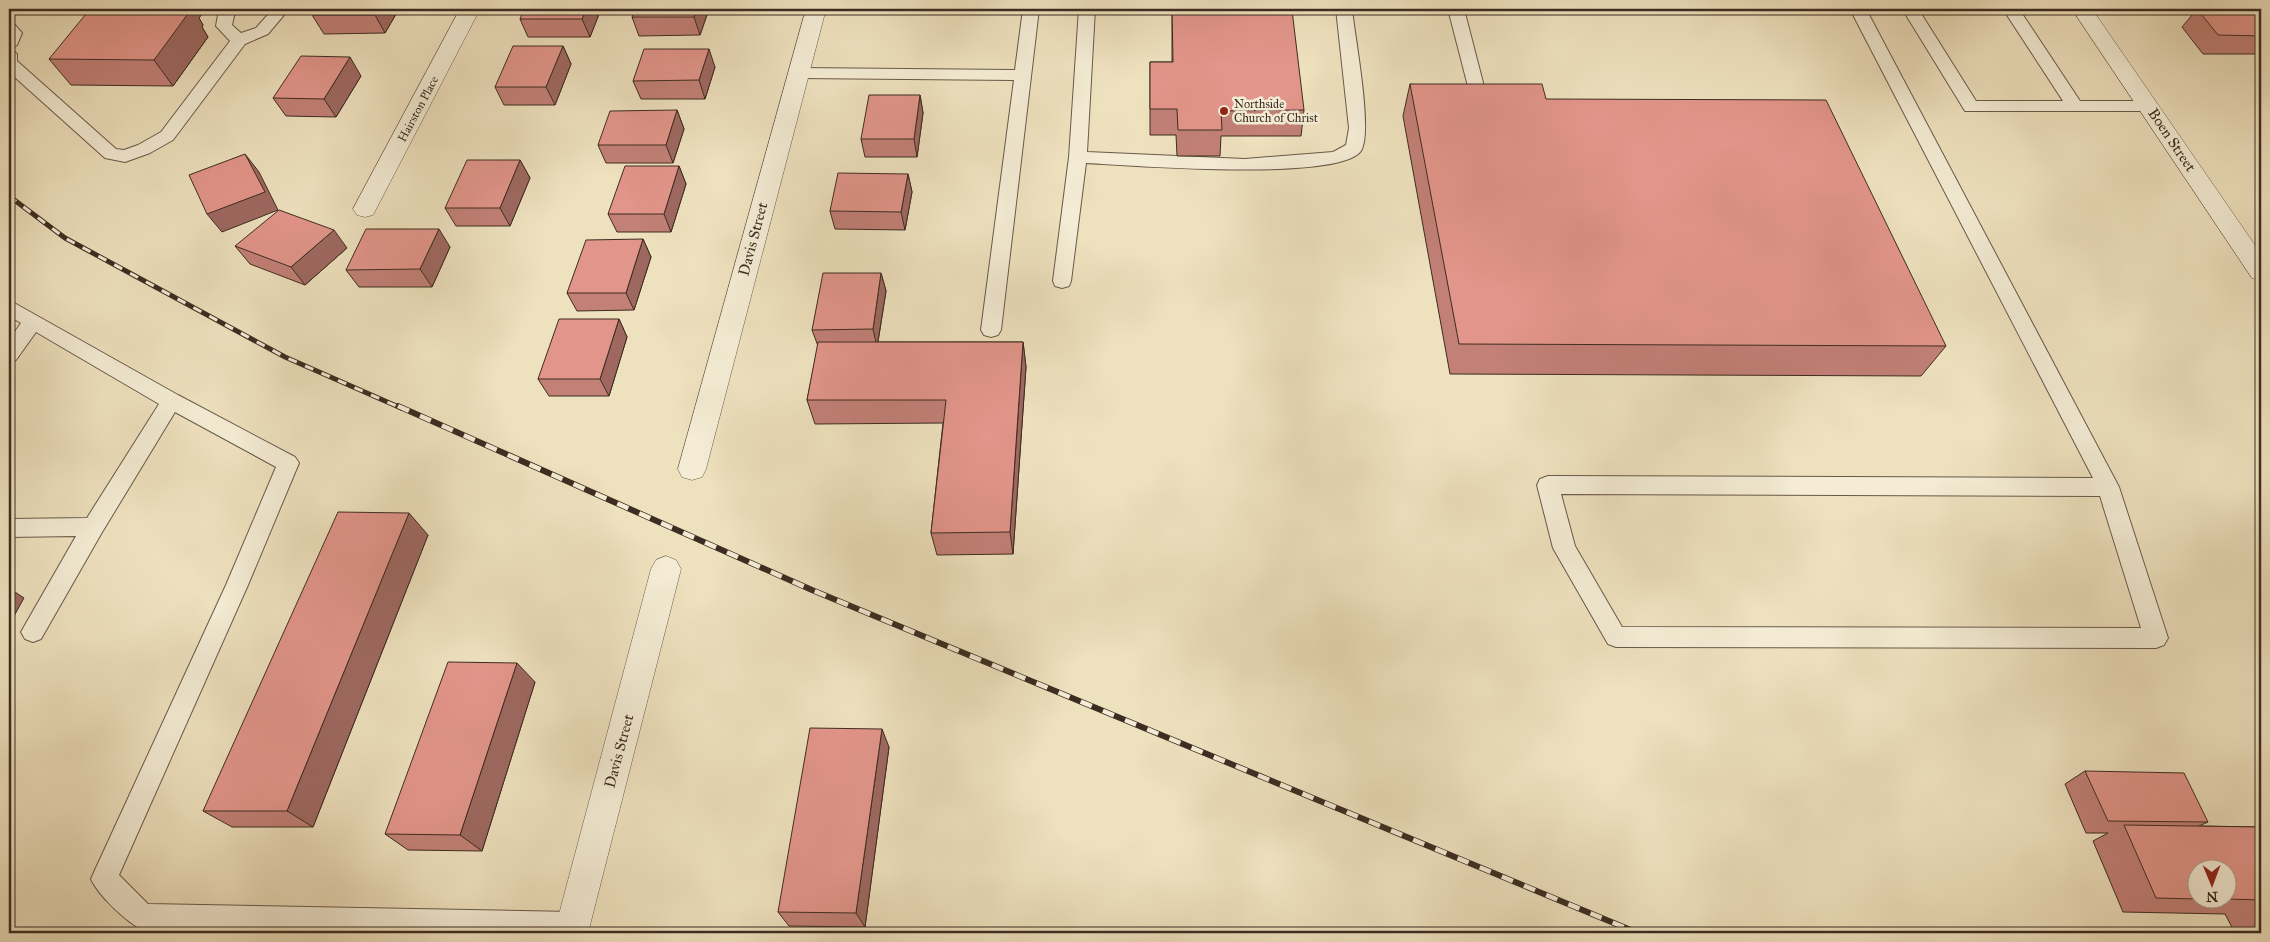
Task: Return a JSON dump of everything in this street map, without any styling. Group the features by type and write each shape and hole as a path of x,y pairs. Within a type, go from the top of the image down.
{"street":[{"name":"Hairston Place","path":"365,208 470,9"},
{"name":"Davis Street","path":"692,469 816,9"},
{"name":"Boen Street","path":"2082,9 2261,272"},
{"name":"Davis Street","path":"572,929 666,569"}],"lane":[{"path":"232,9 226,15 224,26 239,40"},
{"path":"9,54 9,62 111,154 125,156 144,149 167,136 239,40 262,31 281,9"},
{"path":"991,330 1031,9"},
{"path":"1062,281 1078,158 1087,9"},
{"path":"1078,158 1245,165 1337,158 1354,148 1358,128 1344,9"},
{"path":"1456,9 1480,102"},
{"path":"1858,9 2108,487 2156,638 1616,637 1564,548 1548,485 2108,487"},
{"path":"1915,9 1914,15 1971,107 2148,106"},
{"path":"2010,9 2075,106"},
{"path":"9,28 14,33 9,45"},
{"path":"798,73 1023,75"},
{"path":"9,307 171,401 288,463 237,585 104,879 143,917 572,929"},
{"path":"9,355 33,321"},
{"path":"33,632 171,401"},
{"path":"9,528 94,527"}],"building":[{"path":"90,9 178,9 176,11 190,11 154,60 49,59"},
{"path":"316,9 378,9 375,15 312,15"},
{"path":"524,9 586,9 582,19 520,19"},
{"path":"635,9 697,9 694,17 632,17"},
{"name":"Northside Church of Christ","path":"1172,9 1292,10 1304,110 1221,111 1222,130 1178,130 1177,109 1150,109 1150,62 1173,62"},
{"path":"2197,9 2261,9 2261,36 2218,35"},
{"path":"513,46 563,46 546,87 495,87"},
{"path":"644,49 709,49 699,80 633,81"},
{"path":"301,56 350,57 324,99 273,98"},
{"path":"1410,84 1542,84 1546,99 1826,100 1946,346 1459,344"},
{"path":"869,95 920,95 914,139 861,139"},
{"path":"677,110 666,145 598,145 610,111"},
{"path":"245,154 265,192 207,214 189,175"},
{"path":"467,160 520,160 500,208 445,208"},
{"path":"625,166 679,166 664,214 608,214"},
{"path":"838,173 908,174 901,212 830,211"},
{"path":"279,210 334,230 291,267 235,246"},
{"path":"366,229 439,229 420,269 346,270"},
{"path":"643,239 626,293 567,293 586,240"},
{"path":"823,273 881,273 873,329 812,330"},
{"path":"559,319 619,319 600,379 538,379"},
{"path":"818,342 1023,342 1010,532 931,533 946,400 807,400"},
{"path":"338,512 409,513 287,811 203,811"},
{"path":"448,662 517,663 460,835 385,834"},
{"path":"810,728 882,729 856,913 778,912"},
{"path":"2085,771 2184,773 2208,822 2108,821"},
{"path":"2124,825 2261,827 2261,900 2238,899 2238,860 2188,860 2188,899 2156,898"}],"railway":[{"path":"9,196 65,238 285,357 401,408"},
{"path":"398,406 812,590 1638,933"}],"place":[{"name":"Northside Church of Christ","path":"1224,111"}]}
